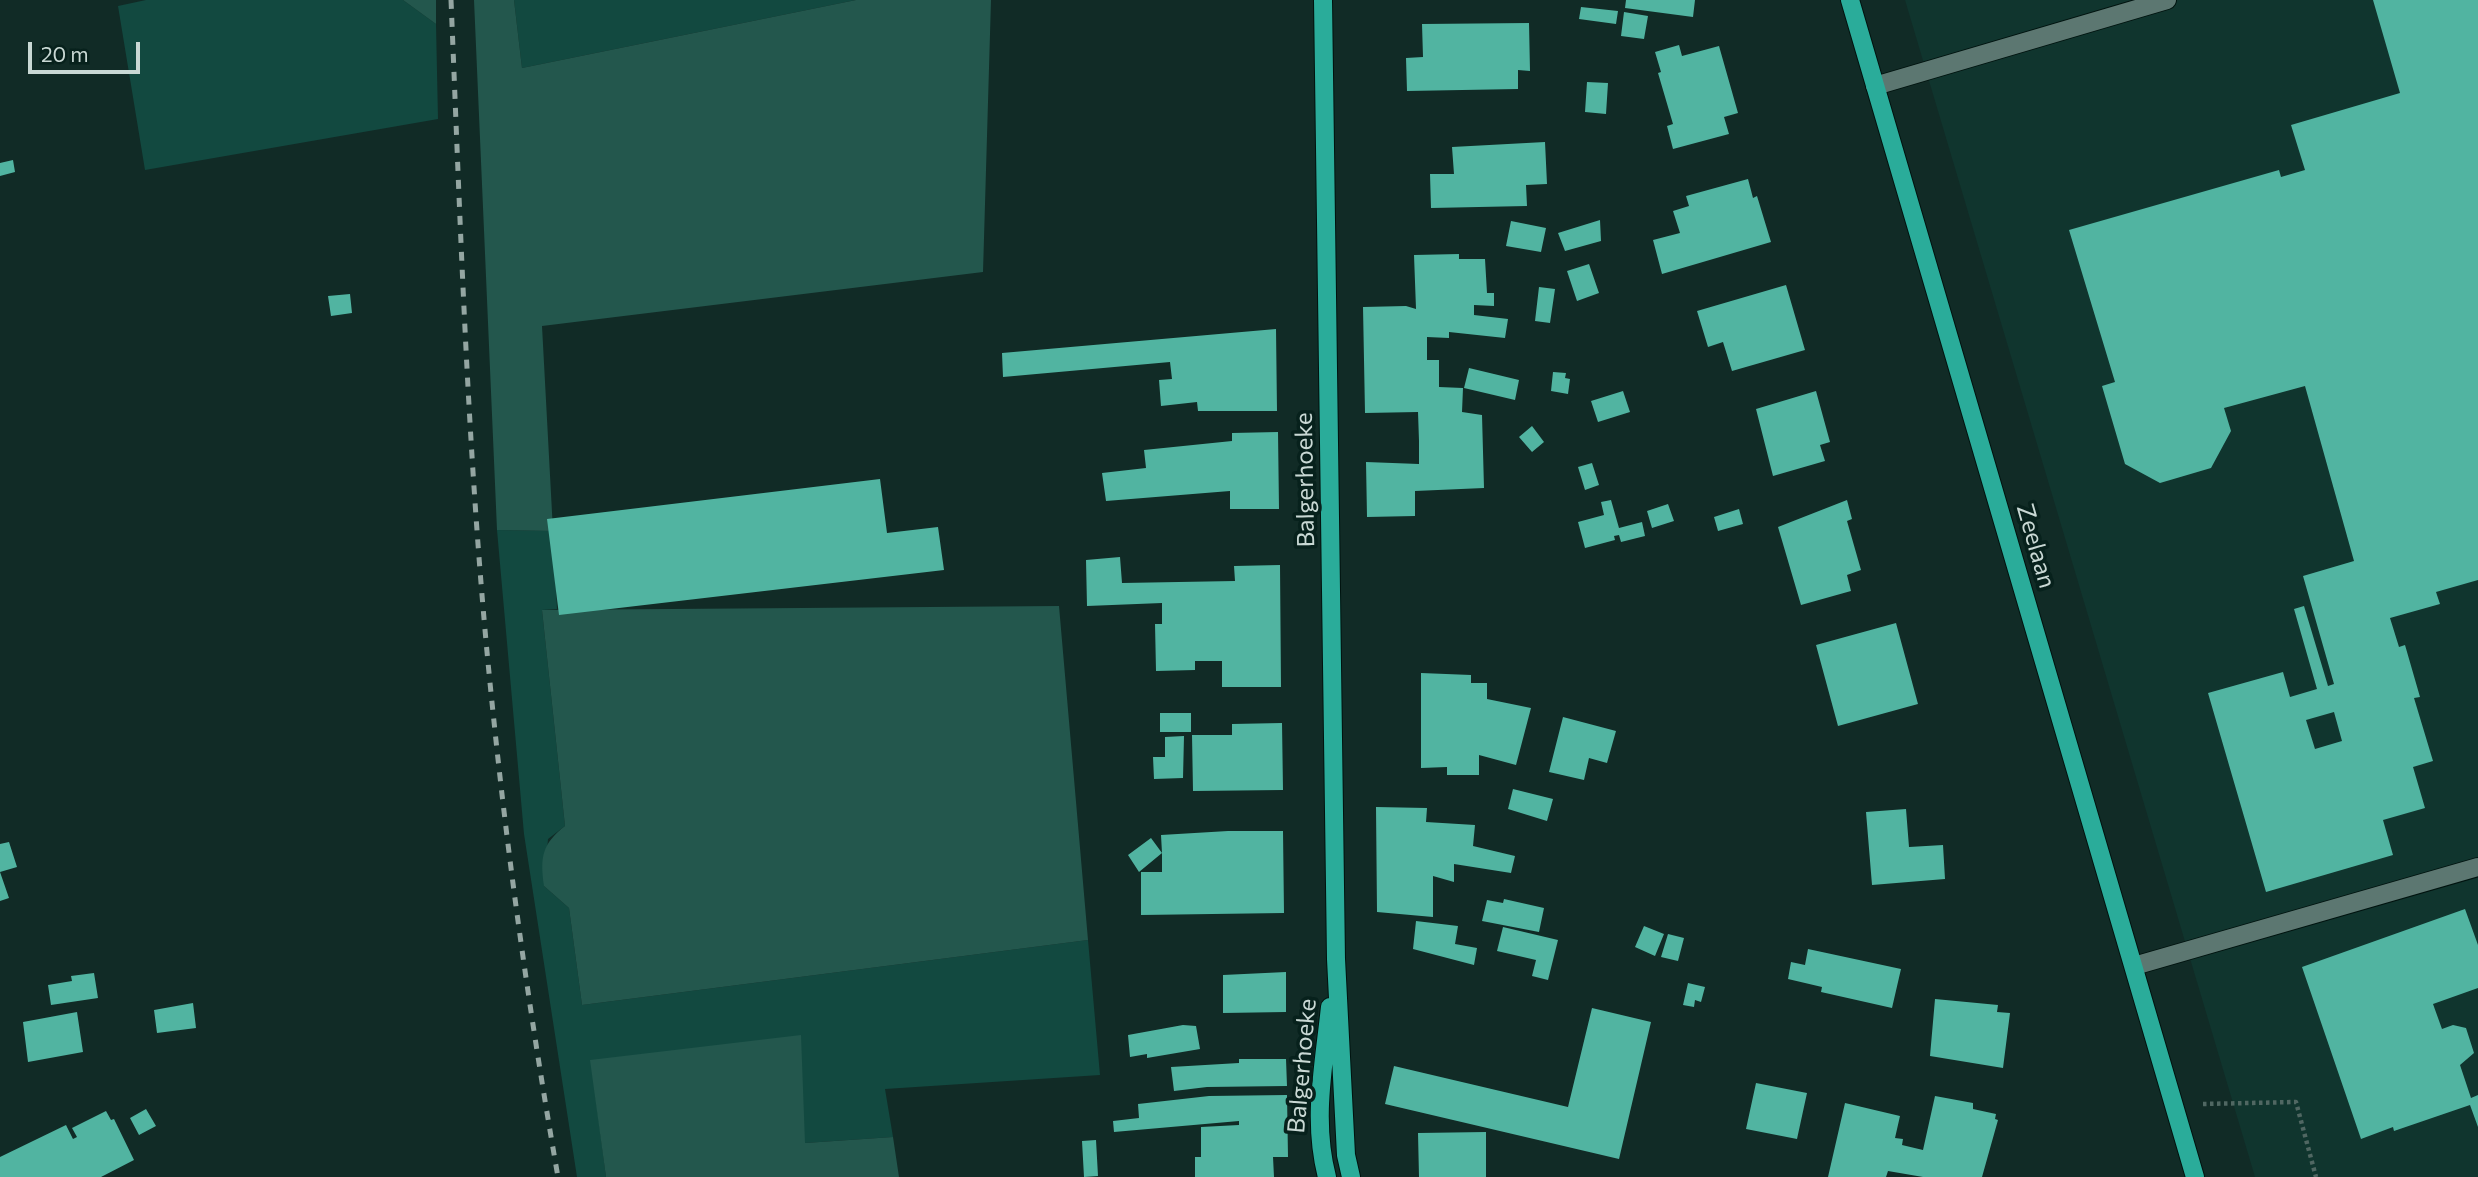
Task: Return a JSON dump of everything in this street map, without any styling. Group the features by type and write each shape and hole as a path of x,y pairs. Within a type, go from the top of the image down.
{"main road":[{"name":"Balgerhoeke","path":"1323,0 1336,959 1346,1155 1351,1177"},
{"name":"Zeelaan","path":"1850,0 2195,1177"},
{"name":"Balgerhoeke","path":"1327,1177 1320,1149 1318,1108 1336,959"}],"lane":[{"path":"1875,86 2167,0"},
{"path":"2134,966 2478,867"}],"path":[{"path":"2174,1105 2296,1102 2316,1177"}],"shaded area":[{"path":"146,0 403,0 436,24 438,119 145,170 118,6"},
{"path":"403,0 436,0 436,24"},
{"path":"474,0 514,0 522,68 856,0 991,0 983,272 542,326 553,531 497,530"},
{"path":"514,0 856,0 522,68"},
{"path":"1905,0 2478,0 2478,1177 2255,1177"},
{"path":"497,530 553,531 557,609 542,610 565,826 548,839 544,886 569,908 582,1005 1088,940 1100,1075 885,1089 893,1137 805,1143 591,1060 606,1177 577,1177 524,834"},
{"path":"1059,606 1088,940 582,1005 569,908 544,886 544,852 551,839 565,826 542,610"},
{"path":"801,1035 805,1143 893,1137 899,1177 606,1177 590,1060"}],"building":[{"path":"1626,0 1695,0 1693,17 1625,8"},
{"path":"2373,0 2478,0 2478,580 2436,592 2440,604 2390,618 2399,647 2405,645 2420,697 2414,698 2433,761 2413,767 2425,808 2383,820 2393,855 2266,892 2208,693 2283,672 2290,697 2317,689 2294,609 2304,606 2328,686 2334,684 2303,576 2354,561 2305,386 2224,408 2231,431 2211,468 2160,483 2125,464 2102,386 2115,382 2069,230 2279,170 2281,177 2305,170 2291,125 2400,93","holes":["2334,712 2342,741 2315,749 2306,720"]},
{"path":"1581,7 1618,11 1616,24 1579,19"},
{"path":"1624,12 1648,16 1644,39 1621,36"},
{"path":"1529,23 1530,71 1518,70 1518,89 1407,91 1406,58 1423,57 1422,24"},
{"path":"1679,45 1682,56 1719,46 1738,113 1724,117 1729,134 1673,149 1667,126 1673,124 1658,73 1661,72 1655,52"},
{"path":"1587,82 1608,83 1606,114 1585,112"},
{"path":"1545,142 1547,184 1526,185 1527,206 1431,208 1430,174 1454,174 1452,147"},
{"path":"13,160 15,172 0,176 0,163"},
{"path":"1748,179 1753,198 1757,196 1771,242 1662,274 1653,240 1680,233 1673,211 1689,206 1686,196"},
{"path":"1600,220 1601,241 1565,251 1558,233"},
{"path":"1511,221 1546,228 1541,252 1506,246"},
{"path":"1459,254 1459,259 1485,259 1487,293 1494,293 1494,306 1474,305 1474,315 1508,319 1505,338 1449,332 1449,338 1427,337 1427,360 1439,360 1439,387 1463,388 1462,412 1482,415 1484,488 1415,491 1415,516 1367,517 1366,462 1419,464 1419,441 1418,412 1365,413 1363,307 1406,306 1416,309 1414,255"},
{"path":"1589,264 1599,293 1577,301 1567,271"},
{"path":"1786,285 1805,350 1732,371 1723,342 1708,347 1697,311"},
{"path":"1539,287 1555,289 1550,323 1535,321"},
{"path":"350,294 352,313 331,316 328,296"},
{"path":"1276,329 1277,411 1198,411 1197,402 1161,406 1159,380 1172,379 1170,362 1003,377 1002,353"},
{"path":"1469,368 1519,380 1515,400 1464,388"},
{"path":"1553,372 1566,373 1565,378 1570,379 1568,394 1551,391"},
{"path":"1623,391 1630,412 1598,422 1591,401"},
{"path":"1816,391 1830,442 1820,445 1825,461 1773,476 1756,409"},
{"path":"1532,426 1544,442 1532,452 1519,437"},
{"path":"1278,432 1279,509 1230,509 1230,491 1106,501 1102,473 1146,468 1144,450 1232,441 1232,433"},
{"path":"1592,463 1599,485 1585,490 1578,467"},
{"path":"880,479 887,533 938,527 944,570 559,615 547,519"},
{"path":"1611,500 1619,528 1642,522 1645,536 1621,542 1619,535 1614,536 1615,540 1585,548 1578,522 1604,515 1601,502"},
{"path":"1847,500 1852,519 1847,521 1861,570 1847,575 1851,591 1801,605 1778,527"},
{"path":"1668,504 1674,521 1652,528 1647,511"},
{"path":"1739,509 1743,524 1718,531 1714,517"},
{"path":"1120,557 1122,583 1235,581 1234,566 1280,565 1281,687 1222,687 1222,661 1195,661 1195,670 1156,671 1155,624 1162,624 1162,603 1087,606 1086,560"},
{"path":"1896,623 1918,704 1838,726 1816,645"},
{"path":"1421,673 1471,675 1471,683 1487,683 1487,699 1531,708 1516,765 1479,755 1479,775 1447,775 1447,767 1421,768"},
{"path":"1160,713 1191,713 1191,732 1160,732"},
{"path":"1563,717 1616,731 1607,763 1589,758 1584,780 1549,772"},
{"path":"1282,723 1283,790 1193,791 1192,735 1232,735 1232,724"},
{"path":"1184,736 1183,778 1154,779 1153,757 1165,757 1165,737"},
{"path":"1513,789 1553,799 1547,821 1508,809"},
{"path":"1376,807 1427,808 1426,822 1475,825 1473,846 1515,856 1511,873 1454,864 1454,882 1433,876 1433,917 1377,912"},
{"path":"1906,809 1909,847 1943,845 1945,879 1872,885 1866,812"},
{"path":"1283,831 1284,913 1141,915 1141,872 1162,872 1161,835"},
{"path":"1151,838 1162,853 1139,872 1128,855"},
{"path":"9,842 17,867 0,872 0,844"},
{"path":"0,872 9,898 0,901"},
{"path":"1504,899 1544,908 1539,932 1482,921 1487,900 1503,903"},
{"path":"2465,909 2478,945 2478,988 2433,1004 2442,1029 2453,1025 2466,1028 2474,1053 2460,1065 2471,1098 2478,1095 2478,1127 2470,1105 2394,1131 2393,1127 2361,1139 2302,967"},
{"path":"1416,921 1458,926 1455,944 1477,948 1474,965 1413,949"},
{"path":"1644,926 1664,934 1655,956 1635,947"},
{"path":"1503,927 1558,940 1548,980 1532,976 1536,960 1497,951"},
{"path":"1668,934 1684,938 1678,961 1661,957"},
{"path":"1808,949 1901,969 1892,1008 1821,992 1822,987 1788,979 1791,962 1805,965"},
{"path":"1286,972 1286,1012 1223,1013 1223,975"},
{"path":"94,973 98,998 51,1005 48,985 72,981 71,976"},
{"path":"1688,983 1705,987 1701,1002 1695,1000 1694,1007 1683,1005"},
{"path":"1935,999 1998,1005 1997,1012 2010,1013 2003,1068 1930,1056"},
{"path":"193,1003 196,1028 157,1033 154,1010"},
{"path":"1592,1008 1651,1022 1619,1159 1385,1104 1394,1066 1568,1107"},
{"path":"77,1012 83,1052 28,1062 23,1022"},
{"path":"1183,1025 1196,1026 1200,1049 1147,1058 1147,1054 1130,1057 1128,1035"},
{"path":"1239,1059 1286,1059 1287,1086 1207,1087 1174,1091 1171,1067 1239,1063"},
{"path":"1756,1083 1807,1093 1797,1139 1746,1129"},
{"path":"1287,1095 1288,1157 1273,1157 1274,1177 1195,1177 1195,1157 1201,1157 1201,1127 1239,1125 1239,1121 1114,1132 1113,1121 1139,1118 1138,1104 1209,1096"},
{"path":"1935,1096 1973,1103 1973,1109 1996,1114 1995,1119 1998,1120 1982,1177 1923,1177 1888,1171 1886,1177 1828,1177 1845,1103 1900,1116 1895,1138 1903,1139 1902,1145 1923,1150"},
{"path":"146,1109 156,1126 139,1135 130,1118"},
{"path":"106,1111 111,1120 114,1119 134,1160 101,1177 0,1177 0,1157 66,1125 73,1139 77,1137 72,1128"},
{"path":"1486,1132 1486,1177 1419,1177 1418,1133"},
{"path":"1096,1140 1098,1176 1084,1177 1082,1141"}],"railway":[{"path":"451,0 466,356 484,623 513,887 558,1177"}]}
